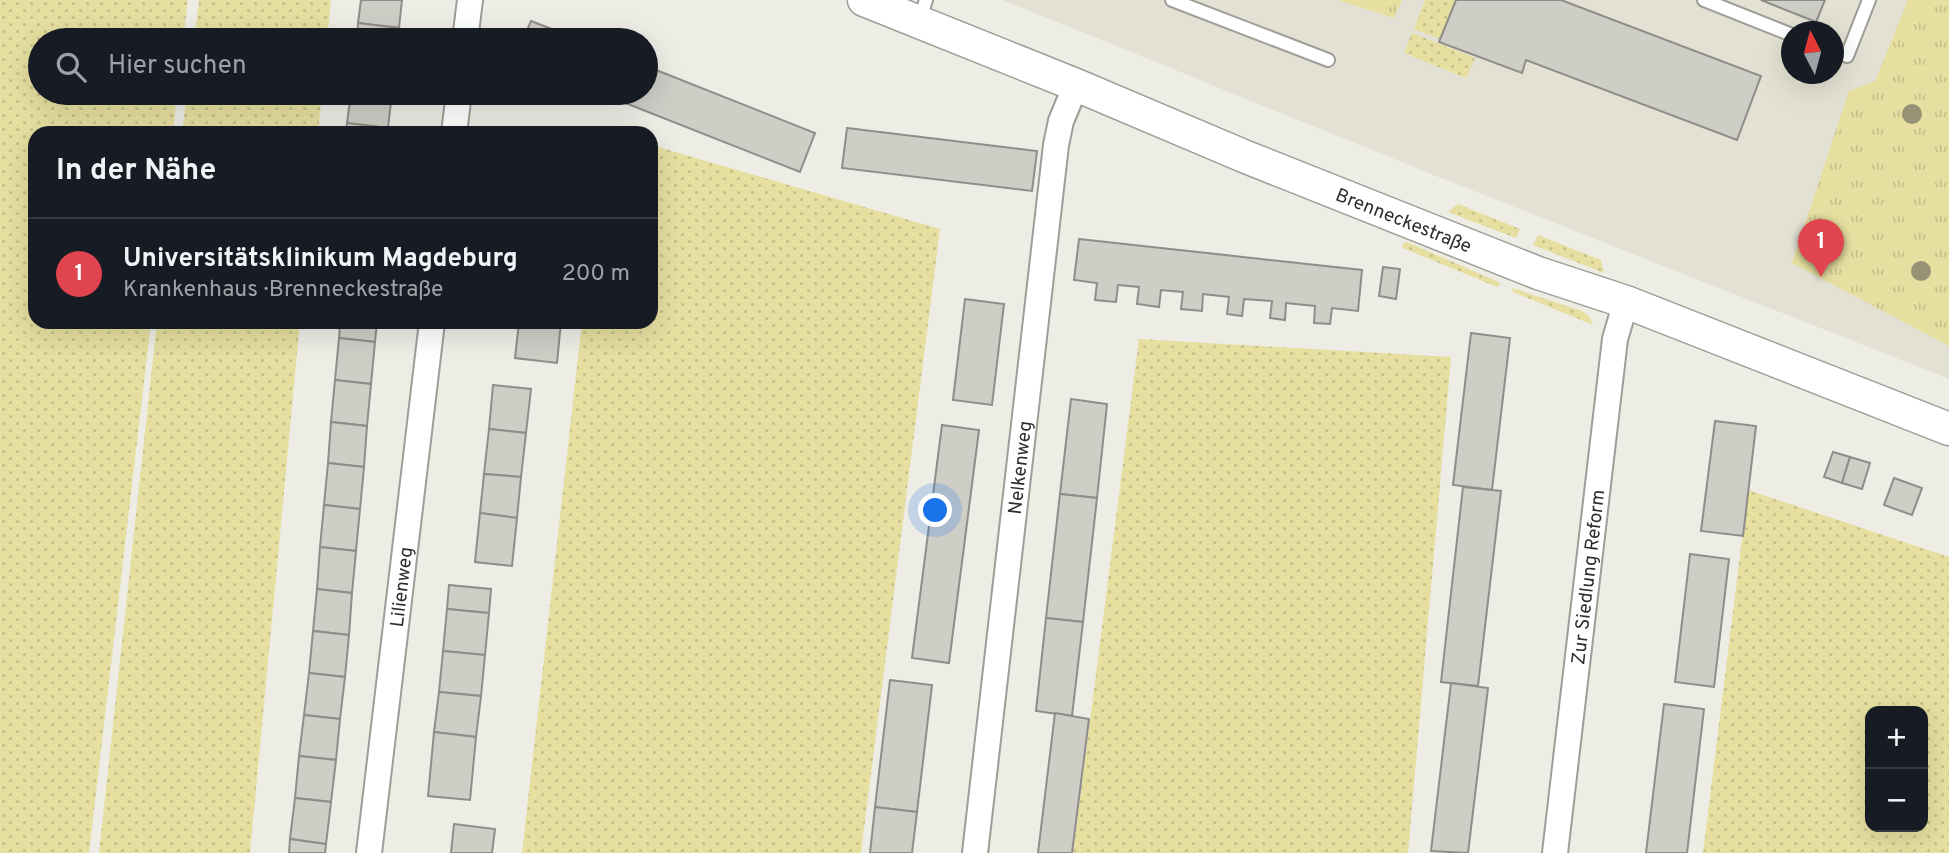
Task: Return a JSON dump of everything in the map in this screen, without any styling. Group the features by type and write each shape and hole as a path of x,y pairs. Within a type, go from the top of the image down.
{"street":[{"path":"466,28 470,0"},
{"name":"Brenneckestraße","path":"864,0 922,11 1076,85 1246,158 1538,273 1626,302 1949,429"},
{"name":"Nelkenweg","path":"975,853 1056,145 1061,121 1076,85"},
{"path":"455,126 458,105"},
{"name":"Zur Siedlung Reform","path":"1555,853 1615,339 1626,302"},
{"name":"Lilienweg","path":"369,853 431,329"}],"lane":[{"path":"1172,0 1328,60"},
{"path":"1704,0 1781,31"},
{"path":"1844,55 1847,56 1869,0"}],"shaded area":[{"path":"1003,0 1949,0 1949,379 1436,176"}],"green space":[{"path":"0,0 188,0 184,28 28,28 28,105 176,105 174,126 28,126 28,329 150,329 89,853 0,853"},
{"path":"199,0 331,0 328,28 196,28"},
{"path":"1338,0 1402,0 1394,18"},
{"path":"1425,0 1456,0 1440,39 1414,29"},
{"path":"1908,0 1949,0 1949,346 1792,263 1849,91 1875,81"},
{"path":"1412,33 1475,58 1466,78 1404,53"},
{"path":"186,105 321,105 319,126 183,126"},
{"path":"658,147 940,229 861,853 522,853 581,329 658,329"},
{"path":"1458,204 1520,229 1516,238 1448,212"},
{"path":"1538,235 1601,260 1604,273 1533,245"},
{"path":"1407,242 1501,283 1497,287 1403,248 1402,244"},
{"path":"1512,288 1582,311 1589,316 1593,325 1513,292"},
{"path":"156,329 299,329 250,853 99,853"},
{"path":"1139,339 1451,357 1408,853 1073,853"},
{"path":"1748,490 1949,557 1949,853 1703,853"}],"building":[{"path":"361,0 402,0 399,28 358,23"},
{"path":"1456,0 1561,0 1761,76 1737,140 1526,60 1522,73 1439,42"},
{"path":"1761,0 1825,0 1816,21"},
{"path":"531,21 549,28 528,28"},
{"path":"358,23 399,28 358,28"},
{"path":"658,71 815,133 800,172 630,105 658,105"},
{"path":"349,105 391,105 388,126 347,123"},
{"path":"347,123 372,126 347,126"},
{"path":"847,128 1037,151 1032,191 842,168"},
{"path":"1079,239 1362,270 1358,311 1332,308 1330,324 1314,323 1315,306 1286,303 1285,320 1270,318 1272,301 1244,299 1242,316 1227,314 1229,297 1203,294 1202,311 1181,309 1183,292 1161,290 1159,307 1137,304 1139,287 1118,285 1116,302 1095,300 1097,283 1074,280"},
{"path":"1383,267 1400,269 1396,299 1379,296"},
{"path":"965,299 1004,304 992,405 953,400"},
{"path":"340,329 376,329 375,342 339,338"},
{"path":"518,329 560,329 557,363 515,358"},
{"path":"1471,333 1510,338 1492,490 1453,485"},
{"path":"339,338 375,342 371,384 335,380"},
{"path":"335,380 371,384 367,426 331,422"},
{"path":"493,385 531,389 526,433 489,429"},
{"path":"1071,399 1107,404 1097,498 1060,494"},
{"path":"1715,421 1756,426 1743,536 1701,531"},
{"path":"331,422 367,426 364,467 328,463"},
{"path":"942,425 979,430 949,663 912,658"},
{"path":"489,429 526,433 521,477 484,474"},
{"path":"1833,452 1850,457 1842,483 1824,477"},
{"path":"1850,457 1870,463 1862,489 1842,483"},
{"path":"328,463 364,467 360,509 324,505"},
{"path":"484,474 521,477 517,518 480,513"},
{"path":"1894,478 1922,488 1912,515 1884,505"},
{"path":"1463,487 1501,491 1478,686 1441,682"},
{"path":"1060,494 1097,498 1083,622 1046,618"},
{"path":"324,505 360,509 356,551 320,547"},
{"path":"480,513 517,518 512,566 475,562"},
{"path":"320,547 356,551 352,593 317,589"},
{"path":"1690,554 1729,559 1714,687 1675,682"},
{"path":"449,585 491,589 489,613 447,609"},
{"path":"317,589 352,593 349,635 313,631"},
{"path":"447,609 489,613 485,655 443,651"},
{"path":"1046,618 1083,622 1072,716 1036,711"},
{"path":"313,631 349,635 345,677 309,673"},
{"path":"443,651 485,655 481,696 439,692"},
{"path":"309,673 345,677 340,719 304,715"},
{"path":"890,680 932,685 917,812 875,807"},
{"path":"1451,683 1488,688 1468,853 1431,851"},
{"path":"439,692 481,696 476,737 434,732"},
{"path":"1664,704 1704,709 1687,853 1646,853"},
{"path":"1055,713 1089,719 1072,853 1038,853"},
{"path":"304,715 340,719 336,760 299,756"},
{"path":"434,732 476,737 470,800 428,796"},
{"path":"299,756 336,760 331,802 295,798"},
{"path":"295,798 331,802 326,844 290,839"},
{"path":"875,807 917,812 912,853 870,853"},
{"path":"454,824 495,829 492,853 451,853"},
{"path":"290,839 326,844 325,853 289,853"}],"place":[{"name":"Universitätsklinikum Magdeburg","path":"1821,277"}]}
